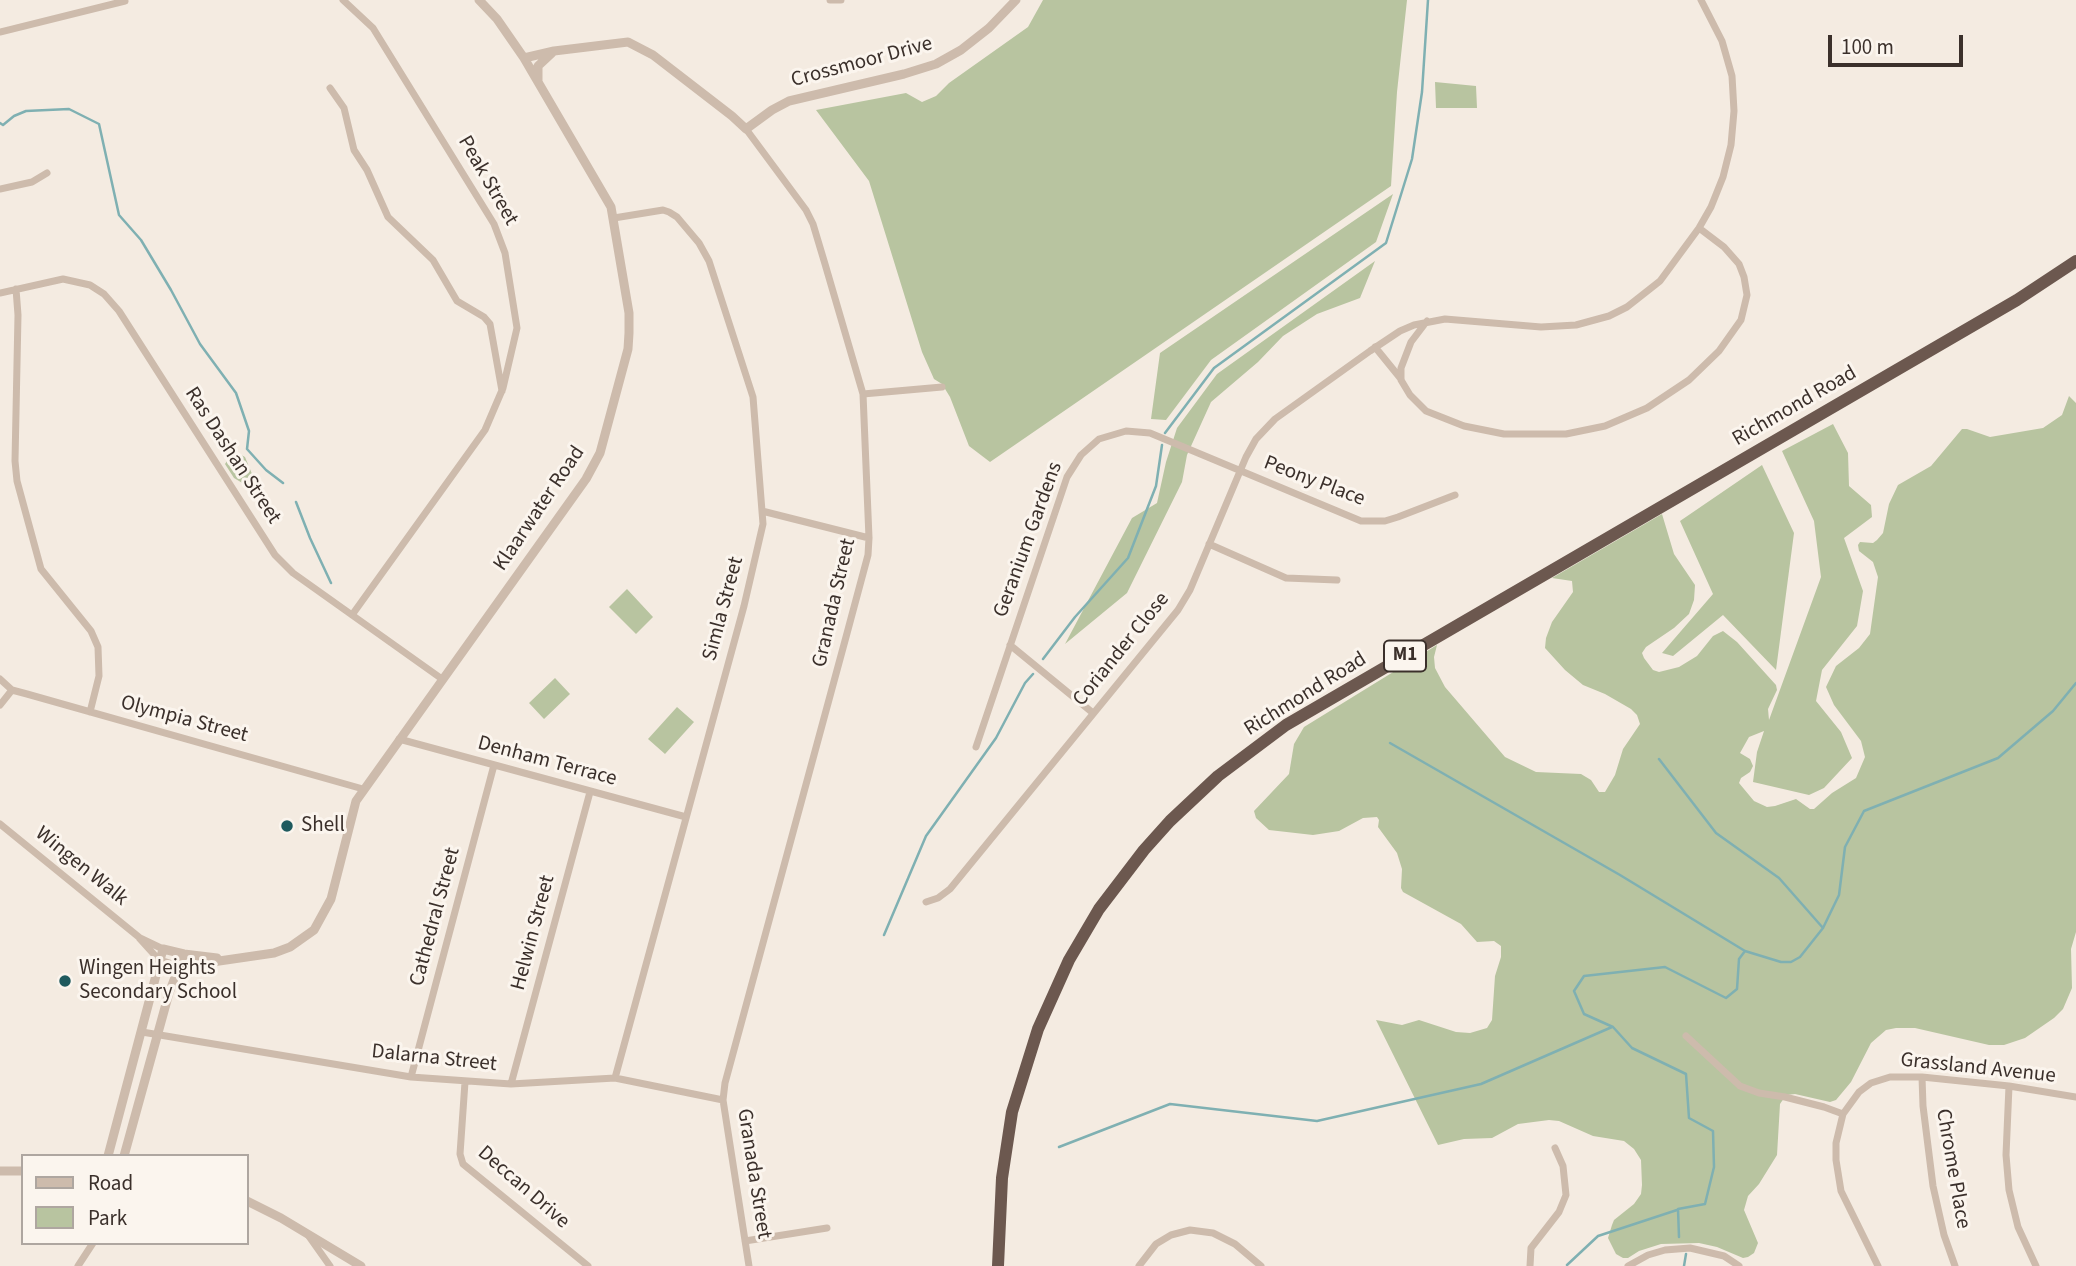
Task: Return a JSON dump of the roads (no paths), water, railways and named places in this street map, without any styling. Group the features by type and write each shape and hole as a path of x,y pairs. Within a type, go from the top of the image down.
{"highway":[{"name":"Richmond Road","path":"998,1266 1002,1178 1012,1112 1038,1029 1069,960 1099,909 1144,850 1179,812 1218,776 1286,725 2005,307 2076,261"}],"street":[{"name":"Peak Street","path":"343,0 373,28 502,240 517,328 502,391 485,430 352,615"},
{"name":"Klaarwater Road","path":"160,961 178,967 274,953 290,947 314,930 331,899 352,811 363,789 586,479 600,453 628,349 629,333 629,313 614,218 606,195 524,58 497,19 479,0"},
{"path":"830,0 841,0"},
{"name":"Crossmoor Drive","path":"746,129 772,110 789,102 936,64 989,29 1016,0"},
{"path":"1401,380 1405,354 1427,321 1458,320 1559,327 1592,322 1627,307 1660,281 1699,228 1714,200 1726,169 1731,145 1734,111 1732,76 1717,29 1701,0"},
{"path":"0,32 125,1"},
{"name":"Granada Street","path":"524,58 554,51 628,42 639,46 746,129 801,201 813,224 863,394 868,555 725,1083 723,1100 749,1266"},
{"path":"538,82 539,64 554,51"},
{"path":"330,88 344,108 354,150 367,170 388,217 433,260 457,301 484,317 490,324 502,391"},
{"path":"0,189 32,182 47,173"},
{"name":"Simla Street","path":"614,218 663,210 669,212 677,217 699,243 709,261 753,397 762,511 761,537 750,584 615,1078"},
{"path":"1375,347 1410,395 1426,411 1464,426 1504,434 1566,434 1629,418 1663,399 1689,380 1719,351 1741,320 1747,295 1739,264 1724,247 1699,228"},
{"name":"Ras Dashan Street","path":"0,293 63,279 90,285 104,294 119,311 275,555 293,573 442,680"},
{"path":"16,289 17,481 41,569 91,631 98,647 99,676 90,712"},
{"name":"Coriander Close","path":"926,902 938,898 950,889 1182,605 1250,449 1264,428 1375,347 1400,331 1427,321"},
{"path":"863,394 942,387"},
{"name":"Geranium Gardens","path":"976,747 1068,477 1073,465 1089,446 1111,434 1140,431 1240,472"},
{"name":"Peony Place","path":"1240,472 1361,521 1385,521 1455,495"},
{"path":"762,511 869,538"},
{"path":"1209,544 1286,578 1337,580"},
{"name":"Geranium Gardens","path":"1010,645 1093,713"},
{"name":"Olympia Street","path":"0,678 12,690 363,789"},
{"path":"0,705 12,690"},
{"name":"Denham Terrace","path":"399,739 686,817"},
{"name":"Cathedral Street","path":"411,1077 494,765"},
{"name":"Helwin Street","path":"511,1084 590,792"},
{"name":"Wingen Walk","path":"0,824 140,938 160,961"},
{"name":"Wingen Walk","path":"140,938 163,949"},
{"path":"109,1154 163,949"},
{"name":"Klaarwater Road","path":"163,949 226,958"},
{"path":"124,1154 184,954"},
{"name":"Dalarna Street","path":"142,1032 411,1077 511,1084 615,1078 723,1100"},
{"path":"1686,1036 1740,1086 1843,1114"},
{"name":"Grassland Avenue","path":"1878,1266 1841,1191 1836,1160 1836,1143 1843,1114 1858,1092 1871,1083 1890,1077 1922,1077 2009,1086 2076,1097"},
{"name":"Chrome Place","path":"1922,1077 1923,1106 1935,1198 1955,1266"},
{"name":"Deccan Drive","path":"465,1082 460,1154 463,1164 589,1266"},
{"path":"2009,1086 2006,1155 2009,1190 2018,1227 2036,1266"},
{"path":"129,1136 131,1154"},
{"path":"1530,1266 1531,1248 1559,1212 1566,1195 1563,1166 1555,1148"},
{"path":"0,1171 21,1171"},
{"path":"248,1202 361,1266"},
{"path":"745,1241 827,1228"},
{"path":"1139,1266 1156,1244 1171,1235 1190,1230 1213,1233 1235,1244 1261,1266"},
{"path":"308,1234 330,1266"},
{"path":"78,1266 89,1246"},
{"path":"1628,1266 1648,1255 1665,1250 1690,1248 1724,1256 1739,1266"}],"waterway":[{"path":"1165,433 1214,368 1386,243 1412,159 1422,92 1428,0"},
{"path":"0,123 3,125 26,111 69,109 99,124 119,215 141,240 200,344 236,393 249,431 247,449 266,470 283,483"},
{"path":"1043,659 1075,617 1128,558 1156,486 1162,445"},
{"path":"296,502 331,583"},
{"path":"884,935 926,836 996,738 1025,683 1033,674"},
{"path":"1679,1237 1678,1209 1705,1204 1714,1167 1713,1131 1689,1118 1686,1074 1632,1048 1613,1027 1584,1014 1574,991 1584,976 1665,967 1726,998 1737,989 1739,959 1745,951 1781,962 1791,962 1800,957 1823,928 1839,895 1845,847 1864,811 1998,758 2053,711 2076,683"},
{"path":"1390,743 1620,875 1745,951"},
{"path":"1659,759 1716,833 1779,878 1823,928"},
{"path":"1059,1147 1170,1104 1317,1121 1481,1084 1612,1027"},
{"path":"1567,1265 1598,1236 1677,1210"},
{"path":"1684,1266 1686,1254"}],"place":[{"name":"Shell","path":"287,826"},
{"name":"Wingen Heights Secondary School","path":"65,981"}]}
